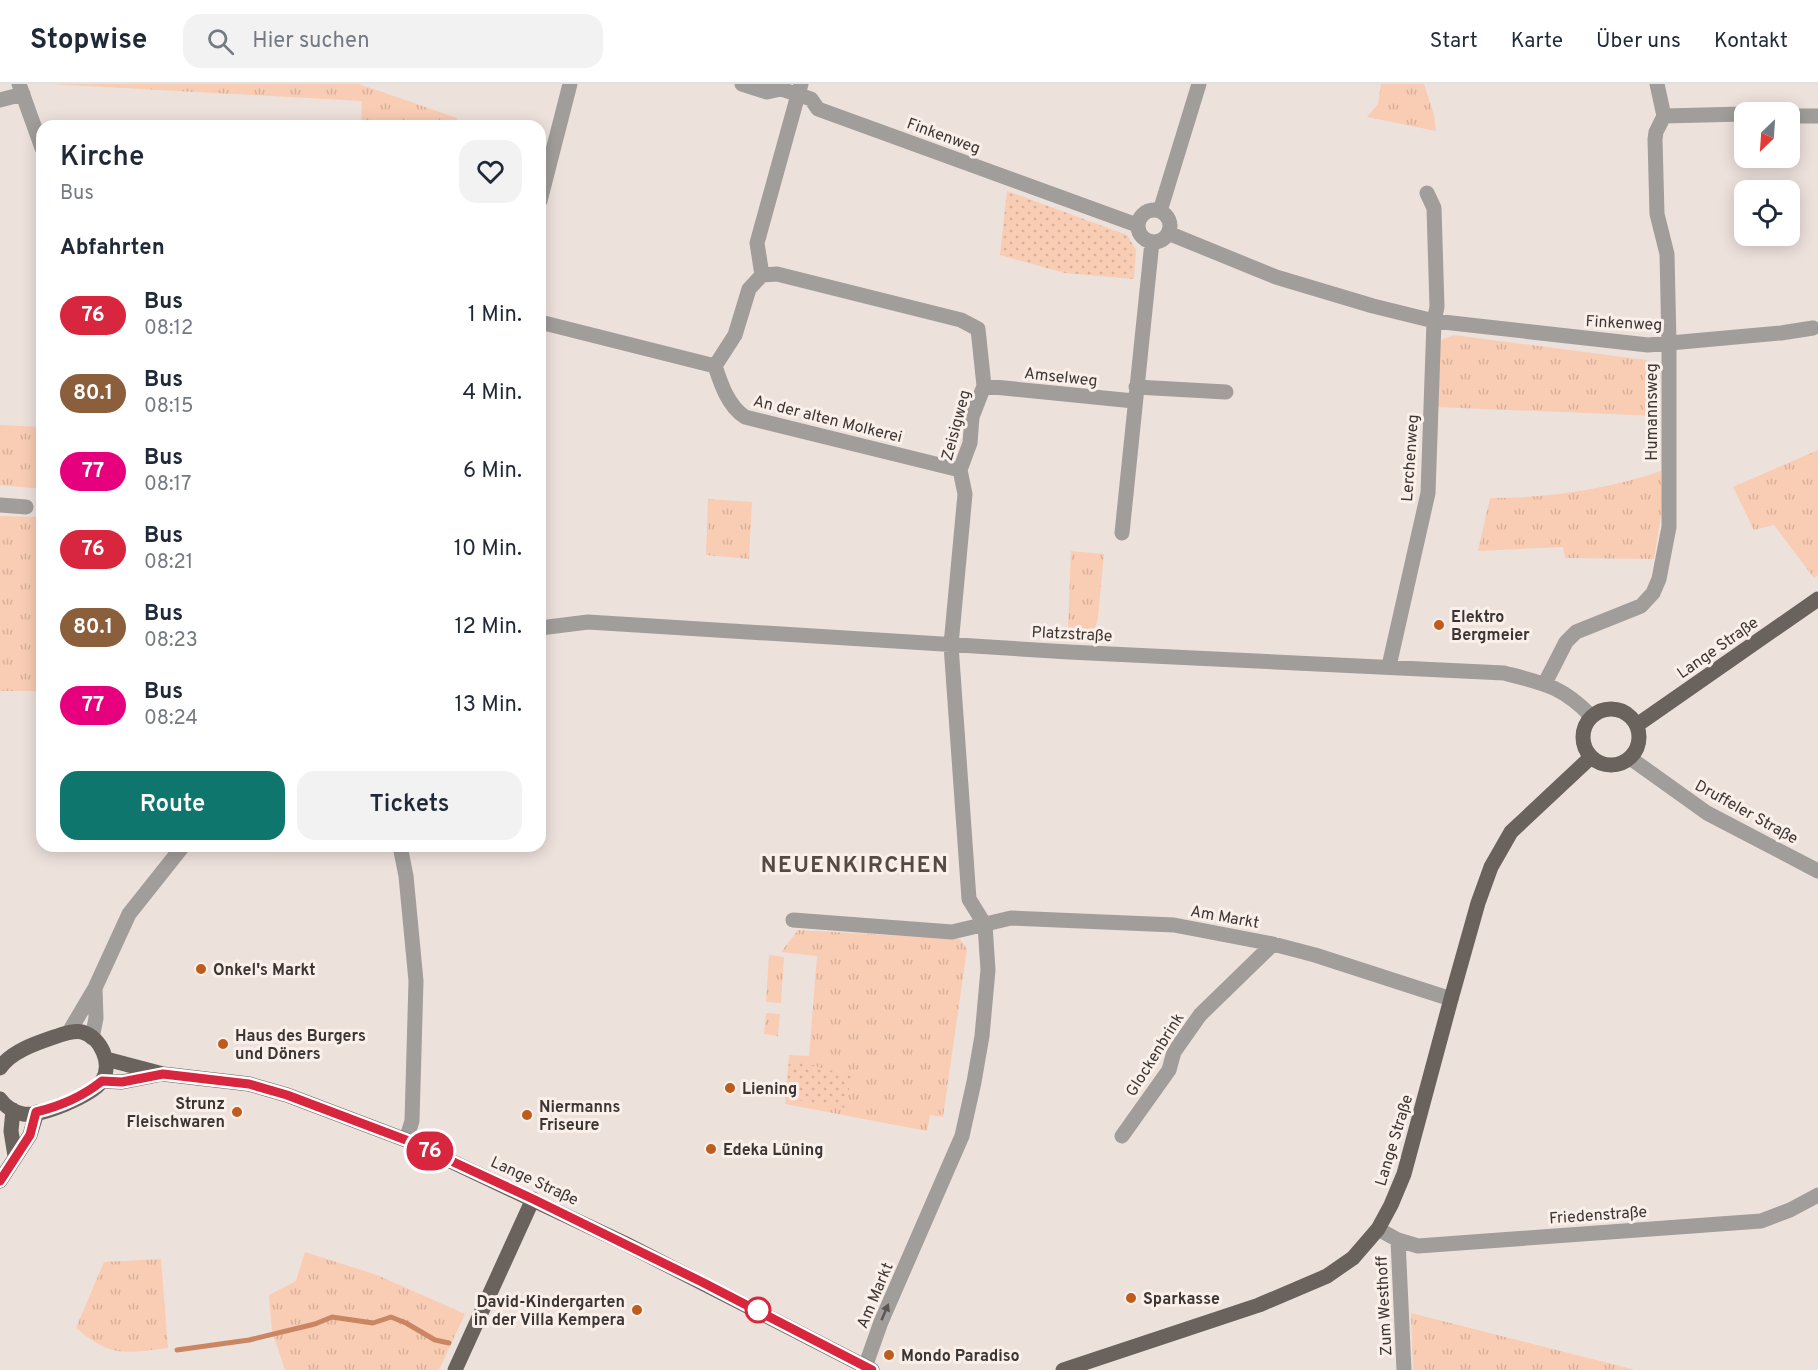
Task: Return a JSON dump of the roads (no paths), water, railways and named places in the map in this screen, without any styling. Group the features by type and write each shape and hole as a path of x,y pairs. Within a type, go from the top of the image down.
{"main road":[{"name":"Lange Straße","path":"1637,725 1818,599"},
{"path":"1604,709 1620,710 1631,716 1637,725 1640,741 1637,751 1618,765 1608,765 1591,757 1583,744 1583,731 1591,716 1604,709"},
{"name":"Lange Straße","path":"1063,1370 1259,1305 1327,1276 1353,1258 1378,1228 1404,1174 1451,999 1488,876 1511,832 1591,757"},
{"path":"0,1068 14,1055 69,1032 82,1032 92,1038 101,1046 106,1059 102,1081 87,1093 60,1106 24,1114 13,1110 0,1099"},
{"name":"Lange Straße","path":"106,1059 163,1074 249,1084 287,1095 406,1140 702,1282 867,1369"},
{"name":"Lange Straße","path":"102,1081 122,1082 163,1074"},
{"path":"13,1110 11,1131 15,1156"},
{"path":"0,1181 30,1135 36,1112"},
{"path":"454,1370 533,1199"}],"street":[{"path":"546,178 570,84"},
{"name":"Finkenweg","path":"742,84 767,92 799,89 819,109 1137,225"},
{"path":"1160,211 1199,84"},
{"path":"1657,84 1664,116 1734,114"},
{"path":"0,100 21,89 36,130"},
{"path":"546,324 715,366 735,335 749,289 762,275 756,243 799,89"},
{"name":"Humannsweg","path":"1545,683 1566,642 1576,632 1641,606 1653,593 1659,579 1669,527 1669,343 1667,254 1658,214 1654,139 1664,116"},
{"path":"1800,116 1818,116"},
{"path":"1428,193 1434,208 1437,306 1434,321"},
{"path":"1150,210 1160,211 1167,217 1170,225 1168,233 1162,240 1152,242 1145,240 1139,233 1137,225 1141,216 1150,210"},
{"name":"Finkenweg","path":"1168,233 1276,277 1373,306 1434,321 1648,345 1813,328"},
{"path":"1122,533 1152,242"},
{"name":"Zeisigweg","path":"762,275 777,273 961,320 978,328 984,386 972,417 970,443 960,470 965,494 951,645"},
{"name":"Lerchenweg","path":"1389,666 1428,493 1434,321"},
{"name":"An der alten Molkerei","path":"715,366 723,388 737,412 745,417 960,470"},
{"name":"Amselweg","path":"984,386 1135,394 1226,392"},
{"path":"0,505 26,507"},
{"name":"Platzstraße","path":"546,627 588,622 951,645 1504,673 1545,683 1574,698 1591,716"},
{"name":"Am Markt","path":"867,1369 881,1322 962,1136 982,1036 988,970 985,925 969,899 951,645"},
{"name":"Druffeler Straße","path":"1630,758 1707,813 1818,871"},
{"path":"69,1032 95,988 129,914 178,852"},
{"path":"401,852 406,876 416,981 412,1121 406,1140"},
{"name":"Am Markt","path":"793,921 952,932 1011,918 1174,925 1273,944 1315,955 1451,999"},
{"name":"Glockenbrink","path":"1122,1136 1168,1070 1174,1052 1200,1015 1273,944"},
{"path":"92,1038 96,1018 95,988"},
{"name":"Friedenstraße","path":"1378,1228 1398,1240 1418,1246 1761,1221 1790,1210 1818,1195"},
{"name":"Zum Westhoff","path":"1398,1240 1404,1370"}],"waterway":[{"path":"177,1350 249,1340 315,1324 332,1317 373,1323 391,1317 435,1340 449,1343"}],"place":[{"name":"Elektro Bergmeier","path":"1439,625"},
{"name":"Onkel's Markt","path":"201,969"},
{"name":"Haus des Burgers und Döners","path":"223,1044"},
{"name":"Liening","path":"730,1088"},
{"name":"Strunz Fleischwaren","path":"237,1112"},
{"name":"Niermanns Friseure","path":"527,1115"},
{"name":"Edeka Lüning","path":"711,1149"},
{"name":"Sparkasse","path":"1131,1298"},
{"name":"David-Kindergarten in der Villa Kempera","path":"637,1310"},
{"name":"Mondo Paradiso","path":"889,1355"}],"district":[{"name":"NEUENKIRCHEN","path":"855,864"}]}
